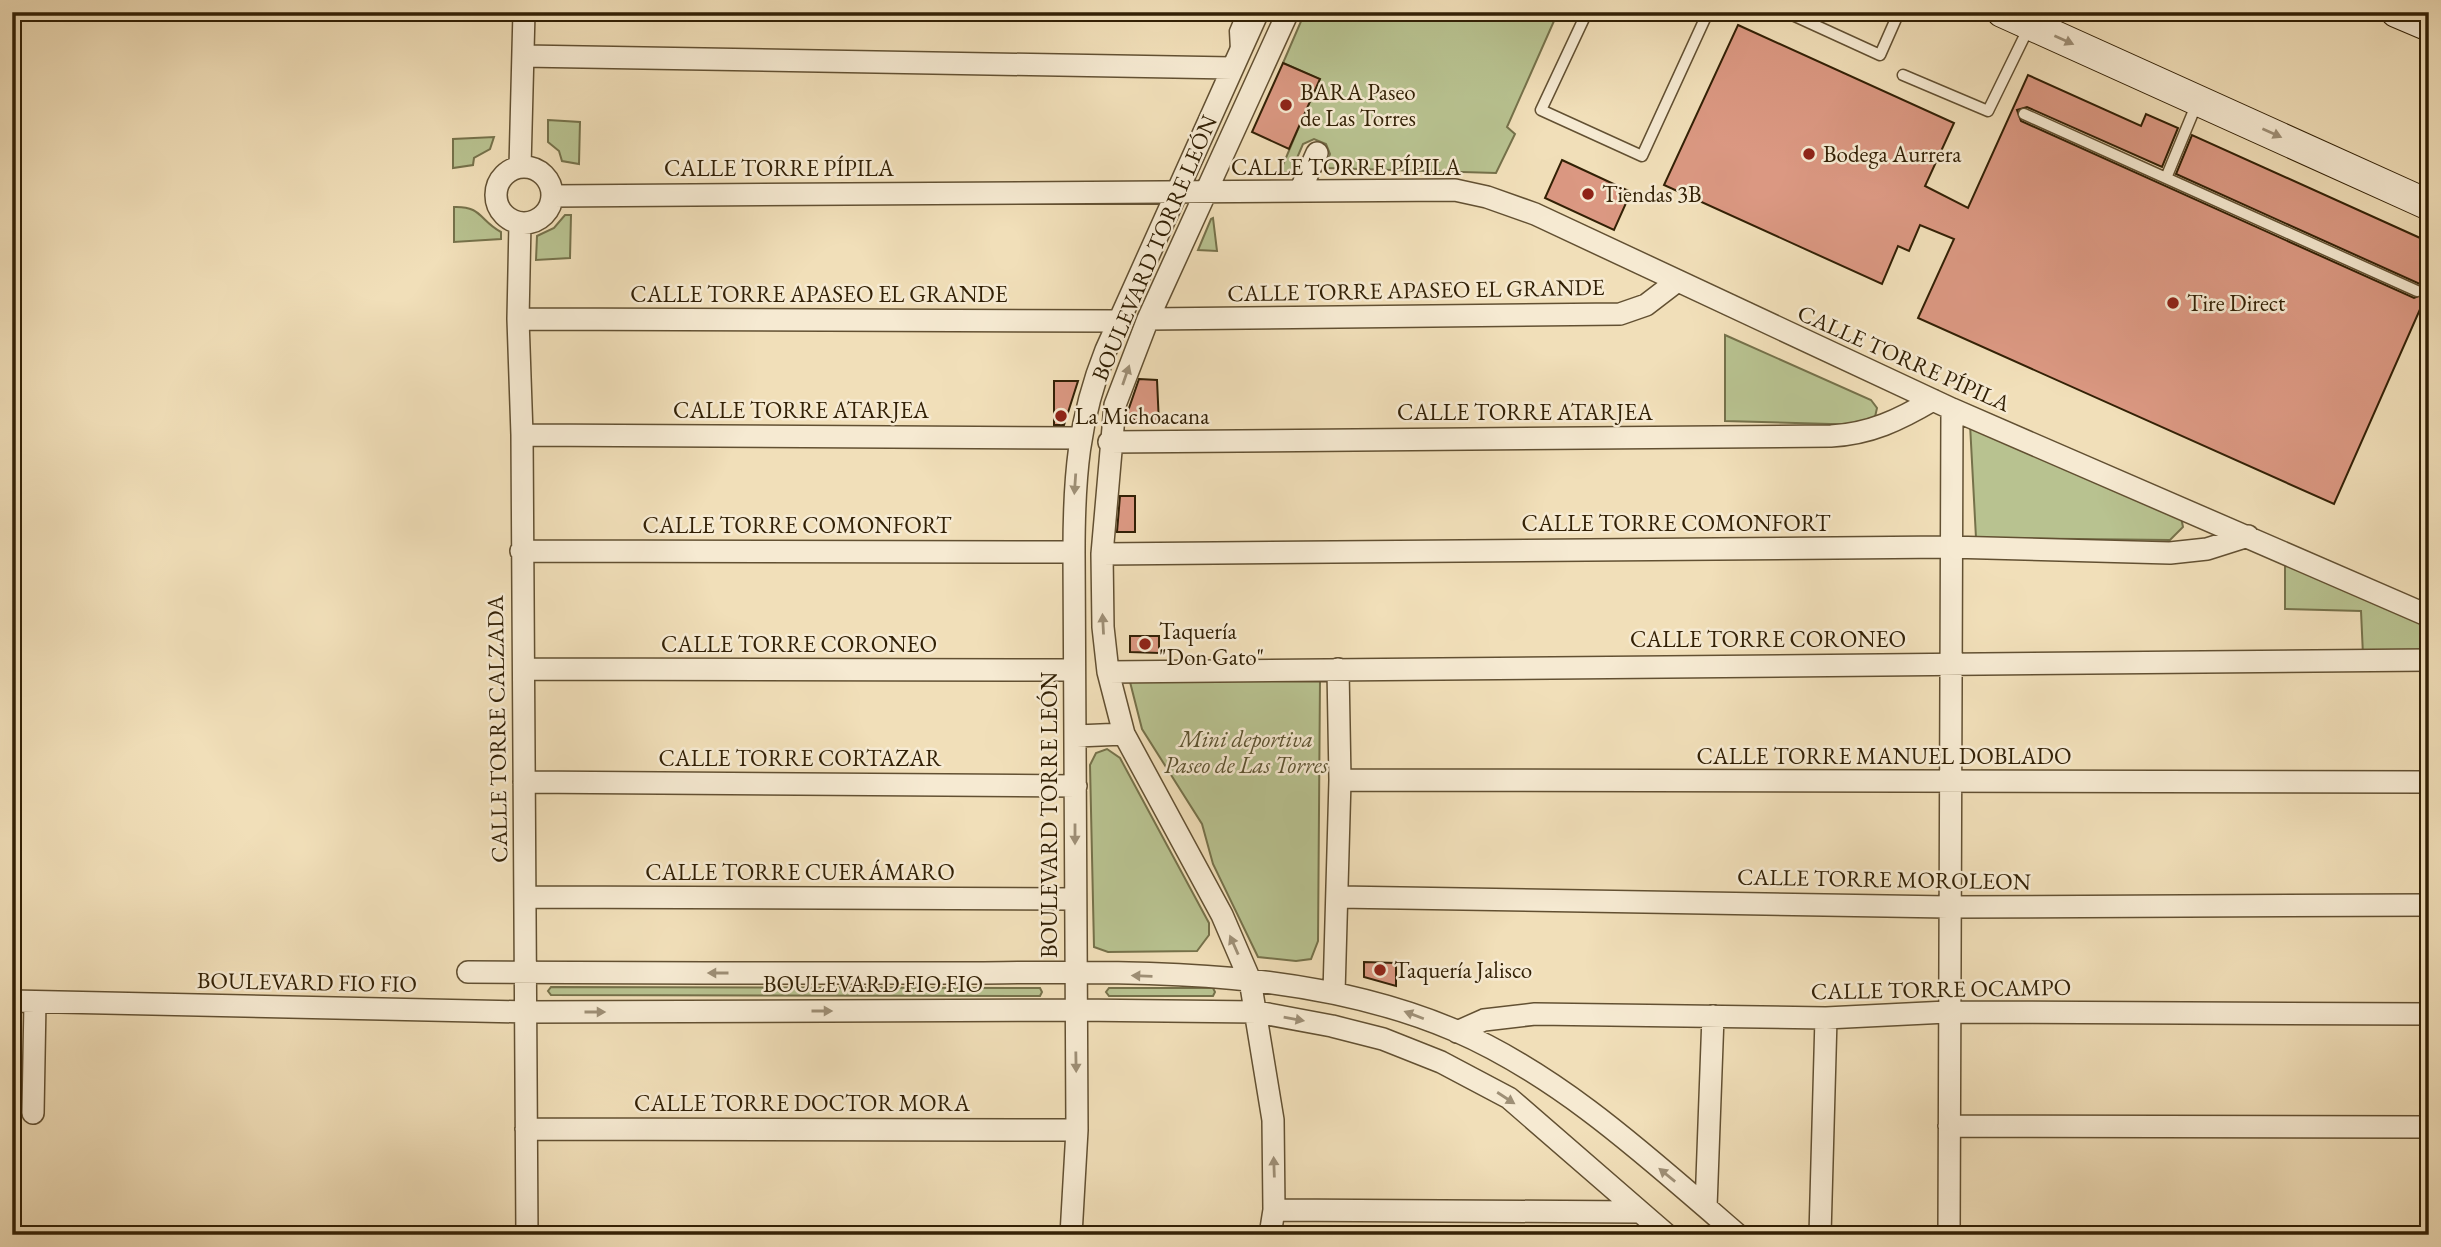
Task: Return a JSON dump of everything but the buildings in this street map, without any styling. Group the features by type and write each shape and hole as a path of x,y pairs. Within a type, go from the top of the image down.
{"main road":[{"path":"2002,12 2429,205"},
{"path":"2396,12 2429,26"}],"street":[{"path":"520,167 524,12"},
{"name":"BOULEVARD TORRE LEÓN","path":"1071,1235 1077,1130 1074,486 1079,438 1086,405 1119,321 1258,12"},
{"name":"BOULEVARD TORRE LEÓN","path":"1270,1235 1274,1210 1273,1120 1258,1012 1250,980 1222,915 1124,734 1108,672 1103,627 1102,554 1109,442 1115,405 1149,319 1287,12"},
{"path":"523,56 1235,63"},
{"path":"1300,191 1317,153"},
{"path":"520,167 532,168 543,174 550,184 552,196 550,207 542,217 520,223 508,218 498,208 495,195 498,182 508,172 520,167"},
{"name":"CALLE TORRE PÍPILA","path":"552,196 1455,190 1487,197 1535,214 1942,405 2429,616"},
{"name":"CALLE TORRE CALZADA","path":"520,223 518,318 522,435 527,1235"},
{"name":"CALLE TORRE APASEO EL GRANDE","path":"1149,319 1620,314 1646,305 1676,282"},
{"name":"CALLE TORRE APASEO EL GRANDE","path":"518,318 1119,321"},
{"path":"1942,405 1950,547 1947,1012 1949,1235"},
{"name":"CALLE TORRE ATARJEA","path":"1109,442 1831,436 1872,431 1942,405"},
{"name":"CALLE TORRE ATARJEA","path":"522,435 1079,438"},
{"name":"CALLE TORRE COMONFORT","path":"1102,554 1950,547 2170,554 2207,549 2248,536"},
{"name":"CALLE TORRE COMONFORT","path":"521,551 1074,552"},
{"name":"CALLE TORRE CORONEO","path":"1108,672 2429,660"},
{"name":"CALLE TORRE CORONEO","path":"524,669 1074,670"},
{"path":"1334,993 1340,780 1338,669"},
{"path":"1077,736 1124,734"},
{"name":"CALLE TORRE MANUEL DOBLADO","path":"1340,780 1950,784 2429,782"},
{"name":"CALLE TORRE CORTAZAR","path":"524,782 1076,786"},
{"name":"CALLE TORRE CUERÁMARO","path":"525,897 1075,899"},
{"name":"CALLE TORRE MOROLEON","path":"1338,897 1948,907 2429,905"},
{"name":"BOULEVARD FIO FIO","path":"468,972 1077,973 1250,980 1334,993 1395,1008 1457,1031 1584,1107 1738,1235"},
{"name":"BOULEVARD FIO FIO","path":"12,1001 527,1012 1258,1012 1370,1036 1441,1062 1508,1098 1667,1235"},
{"path":"33,1113 35,1002"},
{"name":"CALLE TORRE OCAMPO","path":"1457,1031 1484,1020 1535,1014 1826,1018 1947,1012 2429,1014"},
{"path":"1706,1207 1713,1016"},
{"path":"1820,1235 1826,1018"},
{"path":"1949,1126 2429,1128"},
{"name":"CALLE TORRE DOCTOR MORA","path":"526,1129 1077,1130"},
{"path":"1274,1210 1640,1212"}],"lane":[{"path":"1235,63 1234,31 1243,12"},
{"path":"1587,12 1541,110 1643,156 1707,12"},
{"path":"1786,12 1880,55 1899,12"},
{"path":"1903,75 1988,111 2030,25"},
{"path":"2166,178 2198,100"},
{"path":"2024,114 2417,291"}],"green space":[{"path":"1305,12 1558,12 1507,127 1515,134 1496,173 1325,168 1330,154 1326,144 1314,139 1303,144 1291,172 1280,172 1319,79 1283,63"},
{"path":"548,120 580,122 579,164 562,161 559,151 548,142"},
{"path":"494,137 490,149 474,158 473,165 453,168 453,139"},
{"path":"454,207 475,211 501,232 501,239 454,242"},
{"path":"565,215 571,215 570,258 536,260 537,236 554,228"},
{"path":"1213,218 1217,251 1198,250 1211,219"},
{"path":"1725,335 1871,400 1877,408 1875,417 1866,425 1725,421"},
{"path":"1970,424 2181,517 2183,527 2170,540 1976,538"},
{"path":"2285,565 2429,624 2429,653 2363,655 2361,611 2285,609"},
{"name":"Mini deportiva Paseo de Las Torres","path":"1129,678 1320,680 1318,941 1311,959 1296,961 1258,957 1213,864 1202,824 1142,729"},
{"path":"1107,749 1120,758 1209,923 1209,935 1197,951 1108,952 1094,947 1090,765 1096,753"},
{"path":"551,987 1040,988 1042,992 1040,996 551,995 548,991"},
{"path":"1109,988 1213,988 1215,992 1213,996 1109,996 1106,992"}],"place":[{"name":"BARA Paseo de Las Torres","path":"1286,105"},
{"name":"Bodega Aurrera","path":"1809,154"},
{"name":"Tiendas 3B","path":"1588,194"},
{"name":"Tire Direct","path":"2173,303"},
{"name":"La Michoacana","path":"1061,416"},
{"name":"Taquería \"Don Gato\"","path":"1145,644"},
{"name":"Taquería Jalisco","path":"1380,970"}]}
